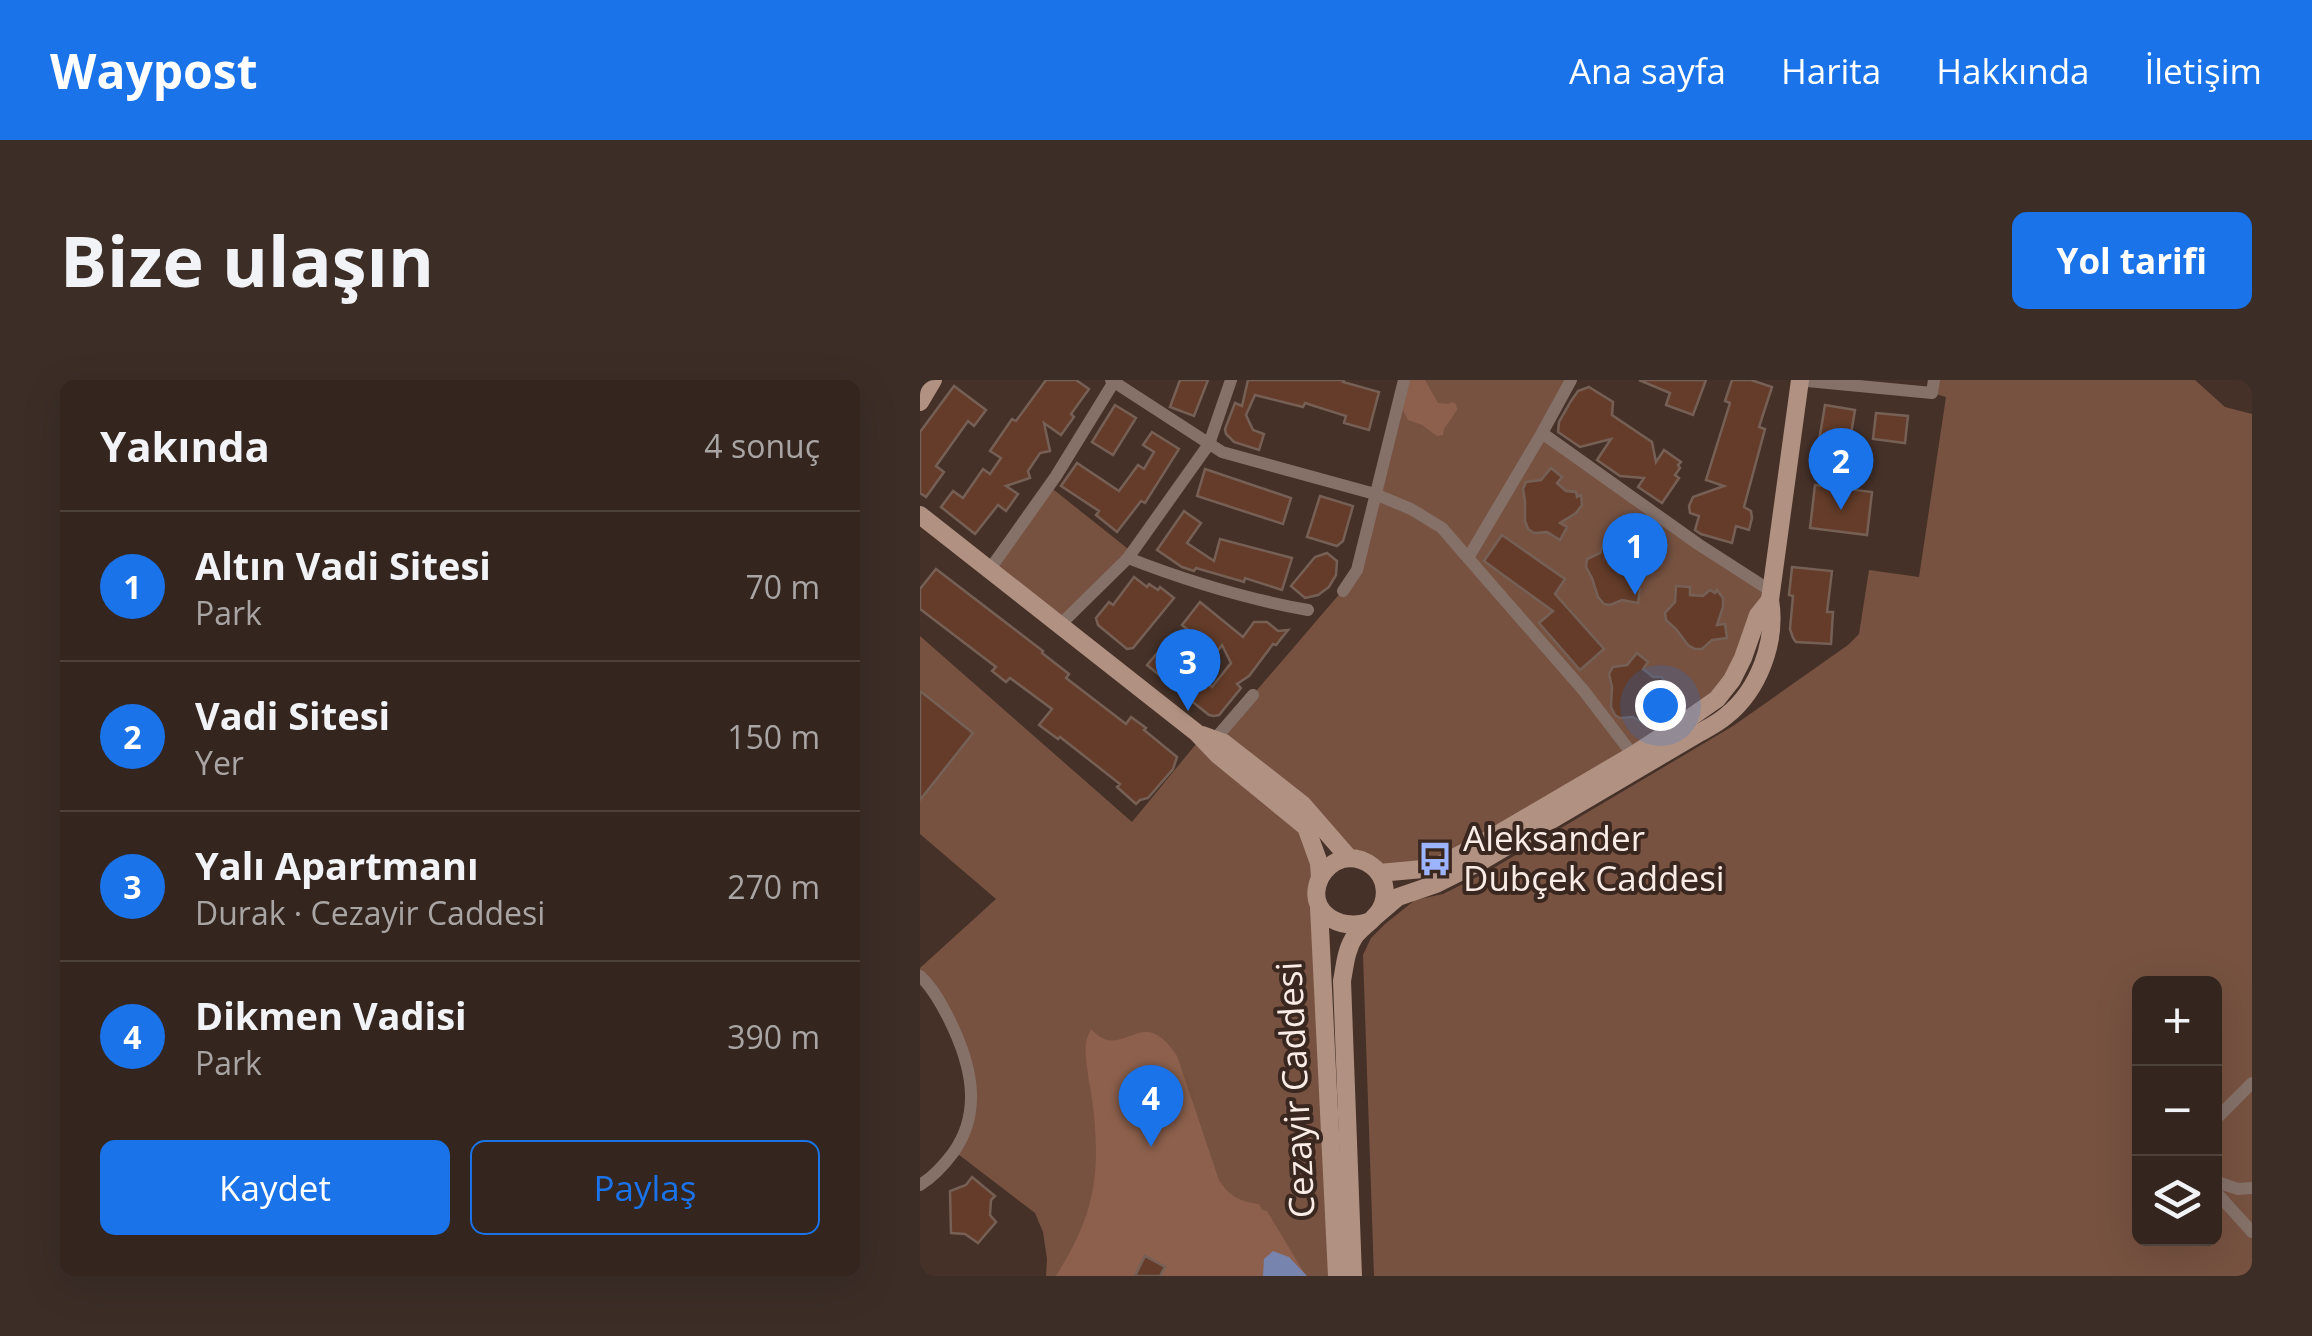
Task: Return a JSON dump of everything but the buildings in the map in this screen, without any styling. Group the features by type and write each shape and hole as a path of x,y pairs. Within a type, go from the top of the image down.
{"main road":[{"path":"920,402 932,380"},
{"path":"920,515 1288,803 1306,826 1319,862 1319,902 1328,917 1348,926 1373,918 1398,897 1480,862 1726,717 1750,692 1762,664 1773,618 1771,596 1799,380"},
{"path":"1379,873 1434,868 1633,756 1716,699 1744,658 1758,616 1771,596"},
{"path":"1288,803 1302,804 1350,858"},
{"path":"1320,878 1338,860 1350,858 1361,860 1379,873 1385,894 1383,905 1373,918"},
{"name":"Cezayir Caddesi","path":"1319,902 1337,1276"},
{"name":"Cezayir Caddesi","path":"1353,1276 1342,980 1355,936 1373,918"}],"street":[{"path":"1062,624 1128,558 1209,444 1231,380"},
{"path":"1468,558 1571,380"},
{"path":"1799,380 1933,386"},
{"path":"990,569 1056,476 1113,381 1222,452 1375,494 1442,528 1584,691 1633,756"},
{"path":"1342,591 1358,570 1401,381"},
{"path":"1542,432 1771,596"},
{"path":"1128,558 1206,586 1308,610"},
{"path":"1214,742 1253,695"},
{"path":"920,976 929,984 961,1044 972,1087 972,1114 961,1141 945,1164 920,1185"},
{"path":"2222,1113 2252,1083"},
{"path":"2222,1184 2238,1190 2252,1188"},
{"path":"2222,1199 2252,1232"}],"shaded area":[{"path":"1404,380 1571,380 1543,432 1771,591 1717,699 1434,868 1371,865 1302,804 1215,739 1357,570"},
{"path":"1404,380 1425,380 1438,403 1456,404 1457,410 1443,435 1437,436 1408,420 1398,405"},
{"path":"1934,380 2195,380 2225,407 2252,414 2252,1276 1374,1276 1363,955 1371,938 1415,900 1443,894 1487,872 1733,726 1848,645 1859,634 1869,570 1919,577 1946,397 1932,393"},
{"path":"1049,486 1132,552 1061,624 990,569"},
{"path":"920,636 1132,822 1201,738 1314,844 1337,1276 1046,1276 1043,1232 1035,1213 954,1151 971,1114 961,1044 920,976 920,968 996,899 920,834"},
{"path":"1091,1029 1113,1041 1143,1032 1164,1040 1177,1056 1219,1180 1236,1197 1259,1204 1267,1211 1306,1276 1056,1276 1087,1214 1095,1175 1095,1131 1086,1050"}],"water":[{"path":"1273,1251 1289,1257 1307,1276 1263,1276 1264,1259"}],"place":[{"name":"Vadi Sitesi","path":"1841,510"},
{"name":"Altın Vadi Sitesi","path":"1635,595"},
{"name":"Yalı Apartmanı","path":"1188,711"},
{"name":"Aleksander Dubçek Caddesi","path":"1435,859"},
{"name":"Dikmen Vadisi","path":"1151,1147"}]}
